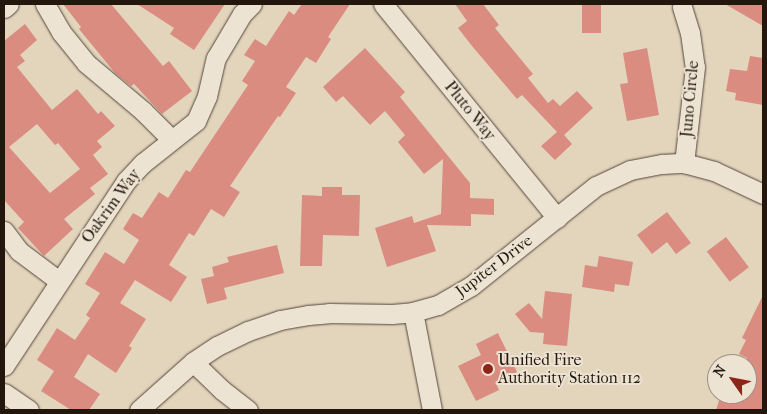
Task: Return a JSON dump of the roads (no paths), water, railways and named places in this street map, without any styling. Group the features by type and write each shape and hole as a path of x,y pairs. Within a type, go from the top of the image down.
{"street":[{"path":"4,8 9,4"},
{"path":"45,4 58,27 86,63 143,111 171,139"},
{"name":"Oakrim Way","path":"4,366 126,181 171,139 190,127 200,114 207,96 216,58 238,21 252,4"},
{"name":"Pluto Way","path":"383,4 558,218"},
{"name":"Juno Circle","path":"682,7 690,33 695,67 684,163"},
{"name":"Jupiter Drive","path":"139,410 193,362 225,342 248,331 280,320 329,313 392,314 413,312 438,305 471,286 596,186 630,170 662,164 684,163 714,171 763,194"},
{"path":"4,231 19,251 60,281"},
{"path":"413,312 432,410"},
{"path":"193,362 222,390 248,410"},
{"path":"4,393 30,410"}],"place":[{"name":"Unified Fire Authority Station 112","path":"488,369"}]}
